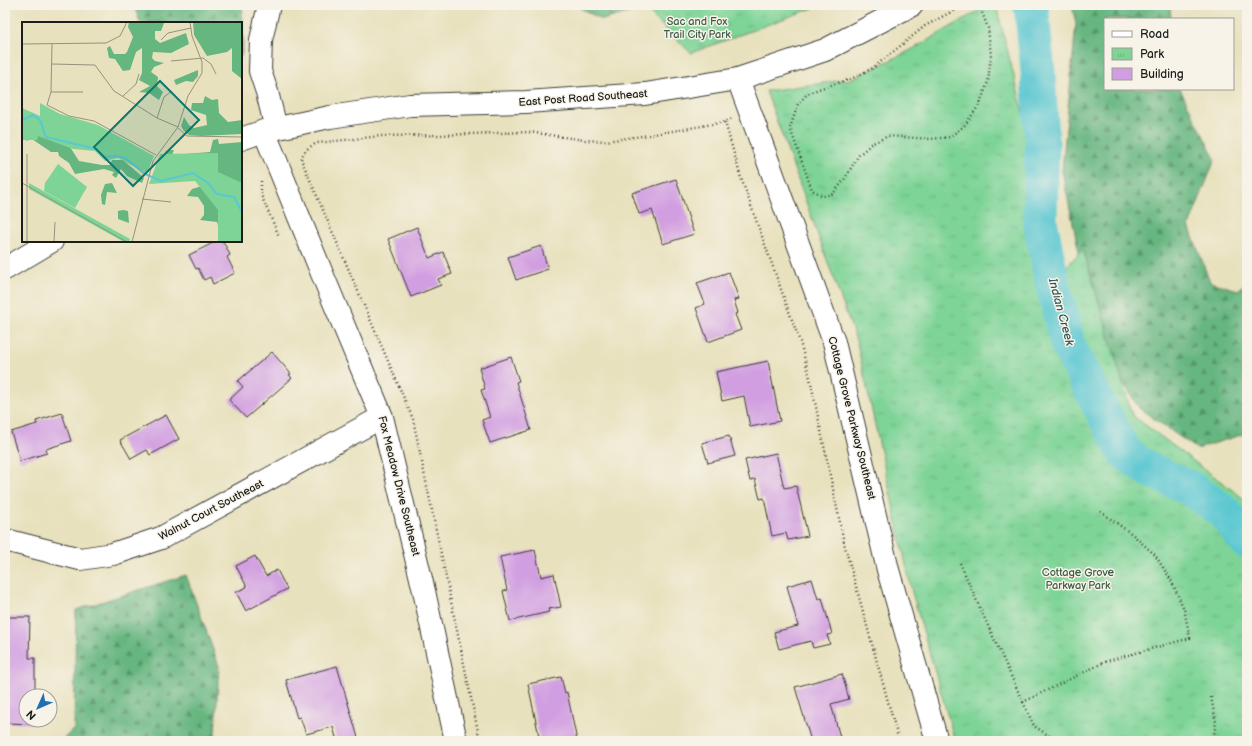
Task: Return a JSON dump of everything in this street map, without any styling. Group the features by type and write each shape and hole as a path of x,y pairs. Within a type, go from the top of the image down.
{"street":[{"name":"Fox Meadow Drive Southeast","path":"269,5 261,40 260,71 267,92 270,129 323,276 382,417 424,591 456,741"},
{"name":"East Post Road Southeast","path":"242,139 270,129 330,116 410,105 526,102 645,94 738,79 825,50 912,5"},
{"name":"Cottage Grove Parkway Southeast","path":"738,79 834,342 888,570 937,741"},
{"path":"5,269 50,242"},
{"name":"Walnut Court Southeast","path":"5,540 80,559 114,554 161,538 382,417"}],"path":[{"path":"964,5 925,26 872,68 851,79 807,94 798,104 790,128 812,190 823,196 833,194 844,180 858,156 871,144 888,136 931,139 950,137 964,126 980,104 988,82 991,56 988,28 979,5"},
{"path":"480,741 412,418 301,159 303,153 308,147 317,143 381,136 529,132 584,140 606,141 725,122 737,117"},
{"path":"725,122 744,185 800,342 810,378 845,547 899,741"},
{"path":"260,177 261,195 279,236"},
{"path":"1023,702 1107,661 1190,638 1184,609 1171,580 1155,555 1132,534 1098,510"},
{"path":"960,563 978,606 1034,726 1057,741"},
{"path":"1211,697 1216,722 1213,741"}],"green space":[{"path":"134,5 242,5 244,43 242,52 242,22 140,22"},
{"path":"575,5 658,5 602,20"},
{"name":"Sac and Fox Trail City Park","path":"641,5 821,5 691,53"},
{"name":"Cottage Grove Parkway Park","path":"988,5 996,5 1063,270 1083,249 1132,415 1247,501 1247,741 955,741 912,592 857,343 766,91 851,79 913,49"},
{"path":"1072,5 1170,5 1171,18 1104,18 1104,90 1180,90 1215,159 1189,226 1210,282 1238,290 1247,281 1247,433 1197,449 1139,408 1098,342 1062,171 1076,24"},
{"path":"186,575 219,666 215,734 222,741 61,741 74,729 76,610"}],"building":[{"path":"676,179 694,234 663,244 652,210 639,214 632,193"},
{"path":"417,227 429,258 443,252 452,274 438,279 441,285 411,297 388,239"},
{"path":"215,242 224,242 230,255 227,257 235,273 213,284 210,277 204,280 198,268 196,269 189,255"},
{"path":"541,246 548,269 516,280 508,257"},
{"path":"729,272 739,299 734,300 738,313 735,314 741,330 708,342 696,308 705,304 697,283"},
{"path":"272,352 291,374 289,375 292,378 246,418 229,400 243,387 238,381"},
{"path":"511,357 519,381 516,382 531,430 490,443 482,420 490,417 481,390 485,389 479,368"},
{"path":"768,361 780,421 750,427 744,396 722,401 716,372"},
{"path":"62,413 71,441 46,449 47,453 20,461 11,432 37,424 36,421"},
{"path":"166,415 179,439 150,455 147,450 131,459 120,440"},
{"path":"729,436 735,456 708,463 702,443"},
{"path":"776,453 784,488 796,486 808,536 788,540 786,533 772,536 764,498 760,499 755,479 750,481 745,460"},
{"path":"535,550 541,577 554,574 561,607 548,609 549,612 510,621 503,591 507,590 500,557"},
{"path":"255,556 266,576 277,570 287,589 246,611 236,592 247,587 236,566"},
{"path":"812,579 818,599 822,598 832,634 827,635 830,644 813,648 811,641 779,649 774,632 798,626 787,586"},
{"path":"5,617 30,617 29,658 35,658 35,688 18,688 18,723 5,723"},
{"path":"337,666 359,741 337,741 333,727 306,734 300,717 297,718 286,680"},
{"path":"842,674 849,699 831,704 841,741 811,741 795,687"},
{"path":"561,677 565,693 567,692 577,741 540,741 528,684"}],"waterway":[{"name":"Indian Creek","path":"1031,5 1038,72 1042,141 1040,221 1053,286 1068,345 1125,453 1148,469 1190,488 1224,512 1247,542"}]}
